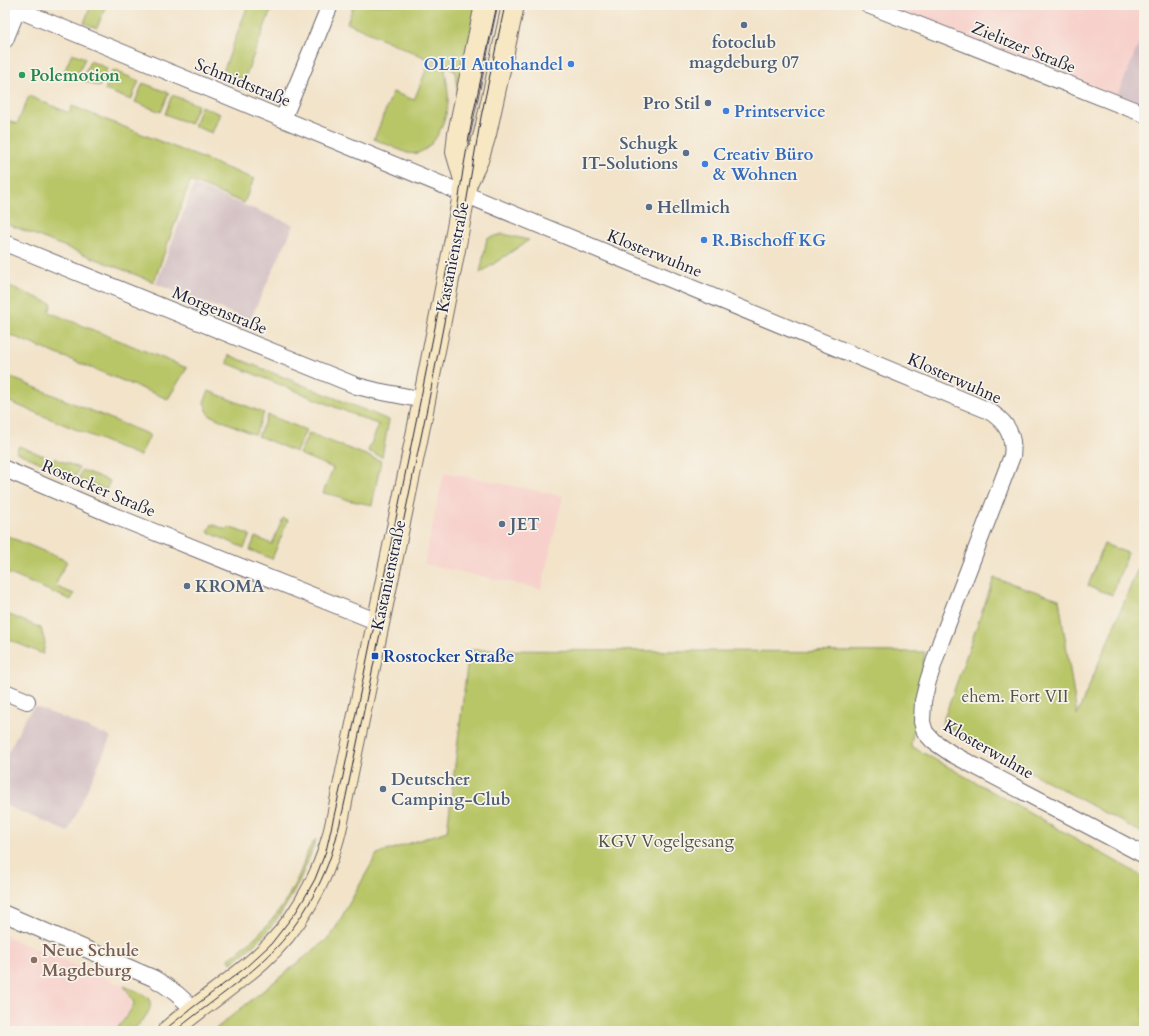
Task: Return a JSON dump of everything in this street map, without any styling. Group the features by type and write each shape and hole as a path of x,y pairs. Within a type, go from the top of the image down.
{"main road":[{"name":"Kastanienstraße","path":"465,188 457,152 459,133 486,5"},
{"name":"Kastanienstraße","path":"169,1031 252,966 273,946 299,914 317,880 333,838 424,400 465,188 485,134 513,5"}],"street":[{"path":"283,119 330,5"},
{"name":"Zielitzer Straße","path":"868,5 1144,114"},
{"path":"5,40 14,6"},
{"name":"Schmidtstraße","path":"14,6 283,119 465,188"},
{"name":"Klosterwuhne","path":"465,188 987,410 1000,419 1006,426 1011,436 1013,445 1012,456 934,661 923,701 922,716 924,729 933,741 952,754 1144,855"},
{"name":"Morgenstraße","path":"5,242 357,386 424,400"},
{"name":"Rostocker Straße","path":"5,469 118,517 378,622"},
{"path":"5,692 27,701"},
{"path":"5,914 153,978 169,987 194,1010"}],"shaded area":[{"path":"887,5 1144,5 1144,107"},
{"path":"1144,31 1144,104 1118,94"},
{"path":"194,185 294,225 250,320 156,284"},
{"path":"444,472 563,496 541,589 424,564"},
{"path":"34,706 111,737 68,832 5,805 5,758 25,719"},
{"name":"Neue Schule Magdeburg","path":"5,936 122,985 130,999 131,1005 127,1015 113,1031 5,1031"}],"green space":[{"path":"91,5 106,5 97,28 84,23"},
{"path":"248,5 273,5 244,80 223,72"},
{"path":"354,5 476,5 458,95 455,71 347,23"},
{"path":"72,53 85,58 76,80 63,75"},
{"path":"90,61 107,68 99,87 82,80"},
{"path":"429,63 445,69 448,90 447,111 441,129 436,137 424,150 416,153 407,153 374,139 393,92 414,100"},
{"path":"113,70 139,81 131,100 105,90"},
{"path":"143,83 169,93 161,112 135,102"},
{"path":"172,95 198,105 190,124 165,114"},
{"path":"29,96 69,113 72,106 254,179 244,203 190,181 154,282 5,223 5,119 17,124"},
{"path":"201,106 220,114 212,133 194,126"},
{"path":"503,234 529,240 480,273 487,238"},
{"path":"5,284 52,304 49,312 187,368 168,399 5,333"},
{"path":"229,355 389,420 382,457 368,451 379,425 227,363"},
{"path":"5,375 150,435 140,456 5,400"},
{"path":"209,391 264,413 255,435 209,415 204,402"},
{"path":"268,415 306,430 296,452 258,436"},
{"path":"309,433 381,461 372,505 342,499 341,497 323,493 333,468 299,454"},
{"path":"19,446 49,458 46,465 16,452"},
{"path":"54,458 79,468 75,477 50,467"},
{"path":"82,470 110,481 106,490 78,479"},
{"path":"283,518 288,520 272,559 250,550 255,537 272,544"},
{"path":"212,524 227,530 229,527 250,535 244,548 208,532"},
{"path":"5,535 67,561 55,586 74,594 71,600 5,572"},
{"path":"1104,544 1128,553 1112,595 1088,586"},
{"name":"ehem. Fort VII","path":"1144,554 1144,834 942,724 994,578 1059,599 1077,715"},
{"path":"5,613 41,628 45,643 43,654 5,638"},
{"name":"KGV Vogelgesang","path":"469,650 925,652 911,746 1144,877 1144,1031 213,1031 331,936 377,854 447,831"},
{"path":"316,839 300,880 278,917 260,939 231,963 229,959 262,931 276,915 298,878 308,851"},
{"path":"124,986 147,997 150,1001 149,1011 143,1020 132,1031 115,1031 134,1004"}],"tram line":[{"path":"163,1031 245,968 271,944 296,912 305,897 315,879 326,851 342,781 420,402 453,238 473,115 497,5"},
{"path":"175,1031 242,979 276,948 308,905 317,889 331,856 346,796 430,394 457,256 481,117 505,5"}],"place":[{"name":"fotoclub magdeburg 07","path":"744,25"},
{"name":"OLLI Autohandel","path":"571,64"},
{"name":"Polemotion","path":"22,75"},
{"name":"Pro Stil","path":"708,103"},
{"name":"Printservice","path":"726,111"},
{"name":"Schugk IT-Solutions","path":"686,153"},
{"name":"Creativ Büro & Wohnen","path":"705,164"},
{"name":"Hellmich","path":"649,207"},
{"name":"R.Bischoff KG","path":"704,240"},
{"name":"JET","path":"502,524"},
{"name":"KROMA","path":"187,586"},
{"name":"Rostocker Straße","path":"375,656"},
{"name":"Deutscher Camping-Club","path":"383,789"},
{"name":"Neue Schule Magdeburg","path":"34,960"}]}
